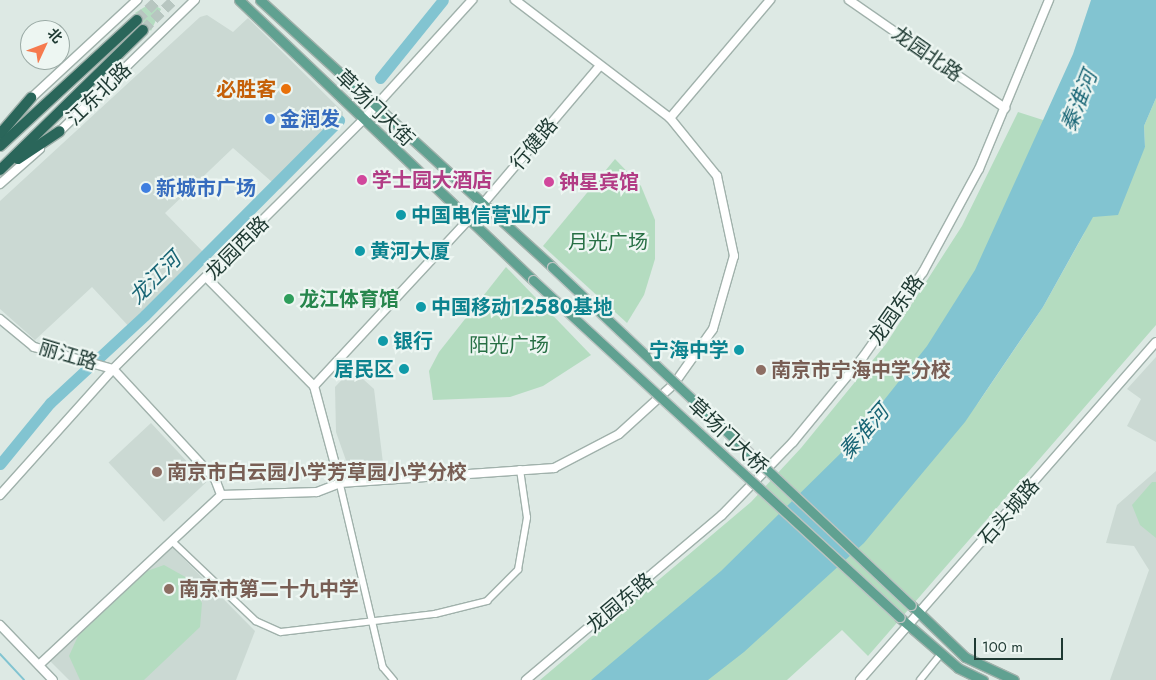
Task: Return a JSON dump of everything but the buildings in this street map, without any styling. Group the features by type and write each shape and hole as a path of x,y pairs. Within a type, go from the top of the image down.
{"highway":[{"path":"0,146 137,20"},
{"path":"0,170 143,30"},
{"path":"0,134 32,98"},
{"path":"0,170 60,131"}],"main road":[{"name":"草场门大街","path":"239,0 362,121 533,280"},
{"name":"草场门大街","path":"260,0 481,206 552,267"},
{"name":"草场门大桥","path":"552,267 918,612"},
{"name":"草场门大桥","path":"533,280 907,625"},
{"path":"918,612 965,657 1014,680"},
{"path":"907,625 941,654 983,680"}],"street":[{"path":"0,127 137,0"},
{"name":"龙园西路","path":"0,495 113,369 207,278 362,121 472,0"},
{"path":"39,665 221,495 316,492 340,483 554,468 619,434 674,384 713,329 734,256 729,215 717,176 670,118 598,67 515,0"},
{"path":"670,118 770,0"},
{"name":"龙园北路","path":"849,0 1005,108"},
{"name":"龙园东路","path":"526,680 722,515 793,442 863,357 923,272 979,169 1049,0"},
{"name":"江东北路","path":"0,184 60,131 193,1"},
{"name":"行健路","path":"314,386 481,206 598,67"},
{"path":"207,278 314,386 340,483 371,624 383,667 394,680"},
{"name":"丽江路","path":"0,319 34,346 113,369"},
{"name":"石头城路","path":"860,680 1156,342"},
{"path":"113,369 215,479 221,495"},
{"path":"172,541 256,621 281,632 371,624 487,601 518,570 527,518 520,470"},
{"path":"0,624 53,680"},
{"path":"920,680 941,654"}],"shaded area":[{"path":"207,15 233,32 248,18 343,112 343,124 280,189 233,148 165,213 207,256 134,332 92,287 35,340 0,309 0,201 200,17"},
{"path":"1156,357 1156,442 1127,426 1141,399 1127,389"},
{"path":"352,369 374,389 383,463 374,468 349,469 336,432 335,387"},
{"name":"南京市白云园小学芳草园小学分校","path":"151,423 206,482 164,522 109,463"},
{"path":"1156,471 1156,680 1110,680 1149,570 1134,546 1106,543 1117,505"},
{"name":"南京市第二十九中学","path":"172,547 255,631 236,680 69,680 47,658"}],"green space":[{"path":"151,3 161,9 151,31 135,13"},
{"path":"1156,98 1156,325 868,656 842,630 787,680 540,680 751,502 801,448 886,344 962,226 1018,112 1043,120 1093,217 1145,147 1144,126","holes":["1086,230 1043,307 976,406"]},
{"name":"月光广场","path":"615,159 641,186 655,220 655,259 644,295 627,323 543,246"},
{"name":"阳光广场","path":"506,267 591,355 543,386 510,397 433,400 429,371 439,352"},
{"path":"1152,482 1156,482 1156,538 1140,525 1132,505"},
{"path":"164,565 189,579 202,603 200,627 144,680 80,680 69,656 78,636 147,571"}],"water":[{"name":"秦淮河","path":"1091,0 1156,0 1156,98 1144,126 1145,147 1118,215 1093,217 1043,307 965,422 864,543 744,652 708,680 591,680 721,571 846,448 927,346 975,270 1073,54"}],"waterway":[{"name":"龙江河","path":"380,78 443,0"},
{"name":"龙江河","path":"0,464 50,403 145,315 339,120"},
{"path":"0,654 24,680"}],"tunnel":[{"path":"137,20 158,0"},
{"path":"143,30 174,0"}],"place":[{"name":"必胜客","path":"286,89"},
{"name":"金润发","path":"270,119"},
{"name":"学士园大酒店","path":"362,180"},
{"name":"钟星宾馆","path":"549,182"},
{"name":"新城市广场","path":"146,188"},
{"name":"中国电信营业厅","path":"401,215"},
{"name":"黄河大厦","path":"360,251"},
{"name":"龙江体育馆","path":"289,299"},
{"name":"中国移动12580基地","path":"421,307"},
{"name":"银行","path":"383,341"},
{"name":"宁海中学","path":"739,350"},
{"name":"居民区","path":"404,369"},
{"name":"南京市宁海中学分校","path":"761,370"},
{"name":"南京市白云园小学芳草园小学分校","path":"157,472"},
{"name":"南京市第二十九中学","path":"169,589"}]}
